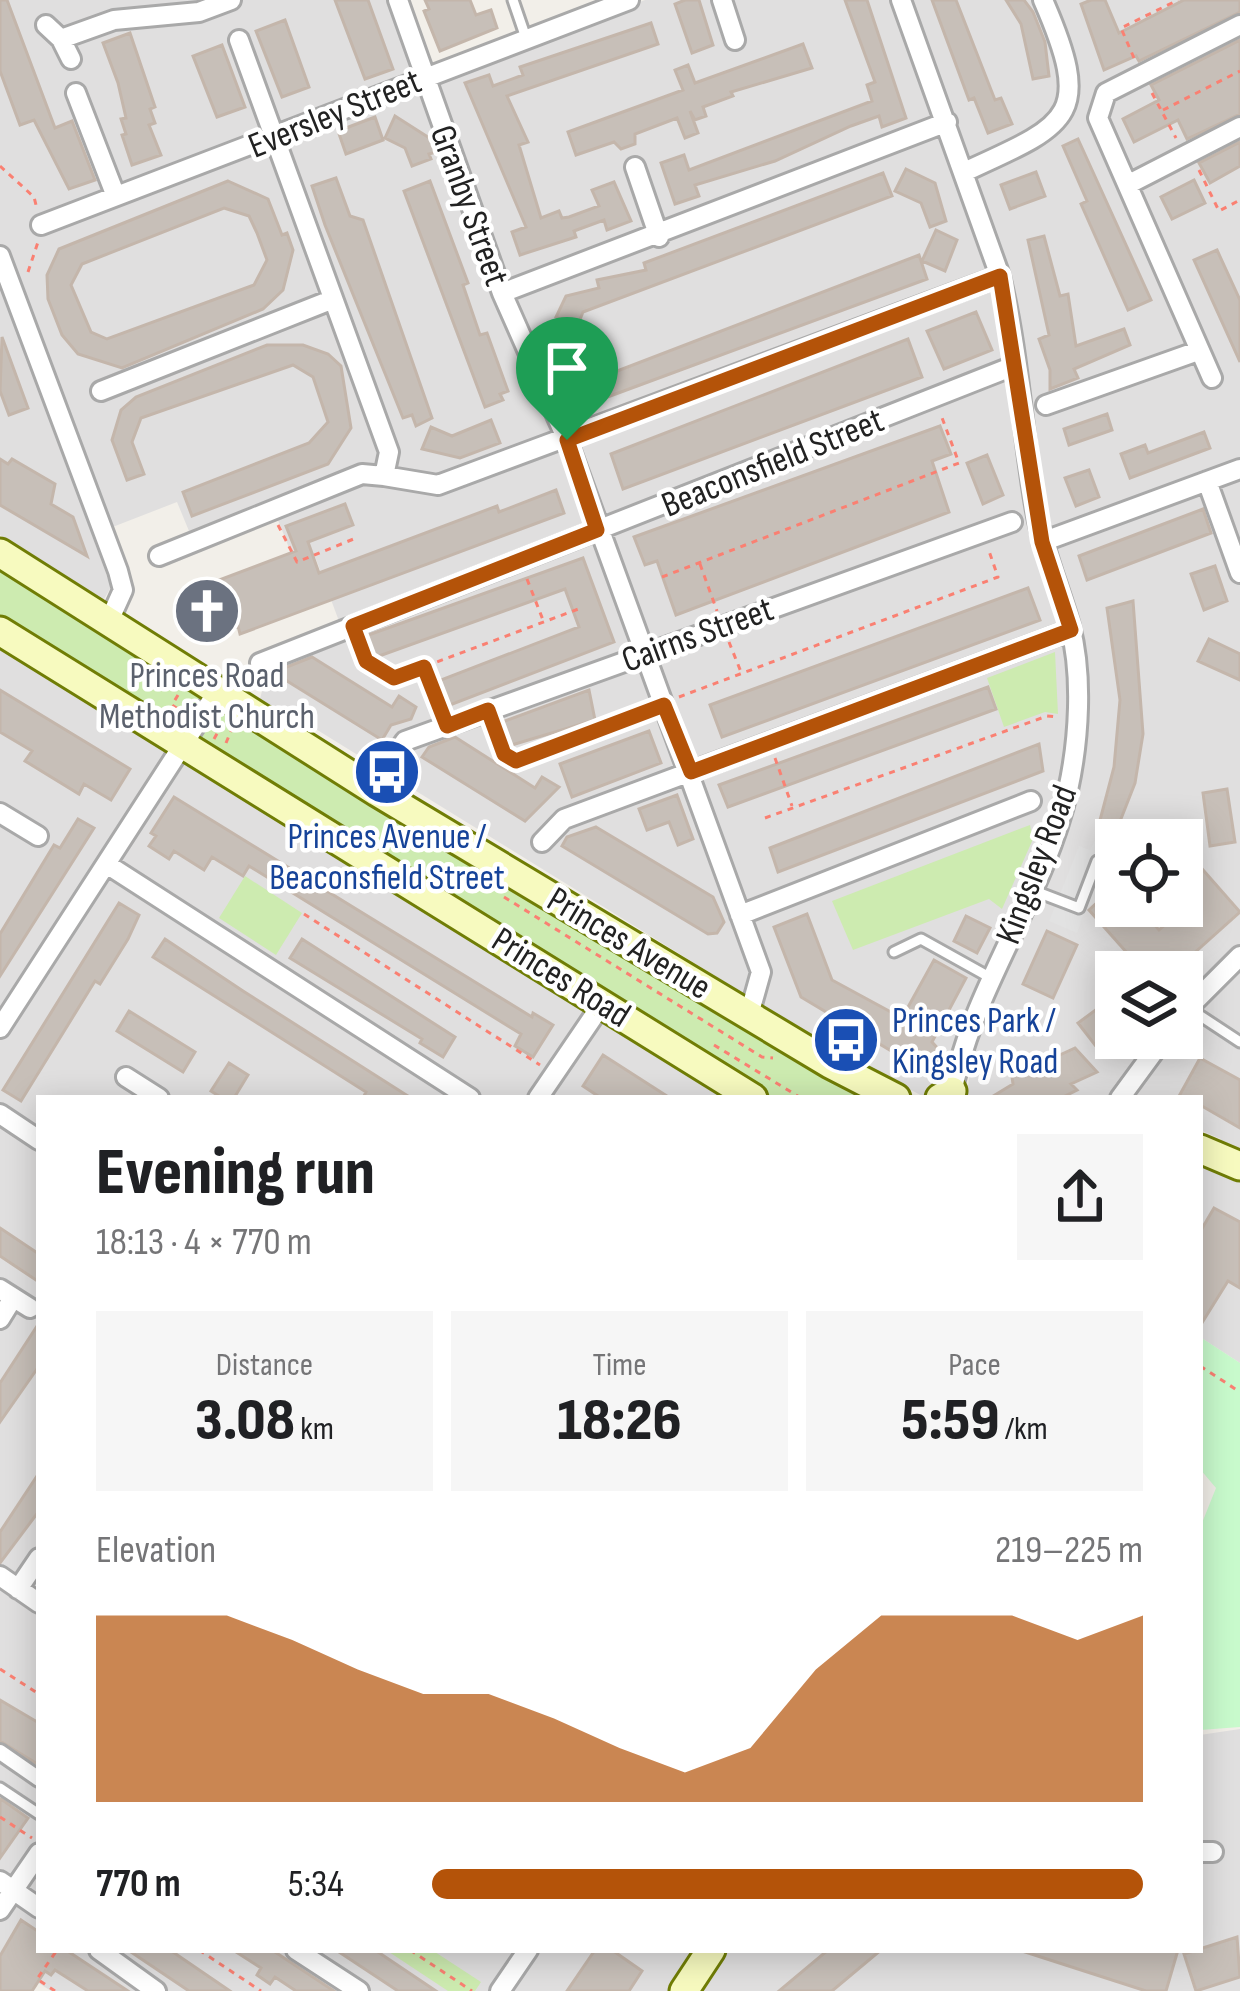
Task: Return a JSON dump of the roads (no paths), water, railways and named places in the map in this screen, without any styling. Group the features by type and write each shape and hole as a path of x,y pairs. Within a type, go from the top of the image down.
{"main road":[{"name":"Princes Avenue","path":"0,553 377,792 891,1095"},
{"name":"Princes Road","path":"0,631 604,1001 748,1095"},
{"path":"1203,1150 1240,1166"},
{"path":"684,1991 709,1953"}],"street":[{"path":"70,59 54,32 114,20 199,12 231,0"},
{"name":"Granby Street","path":"398,0 502,293 567,440 761,972 749,1015"},
{"name":"Eversley Street","path":"41,225 629,0"},
{"path":"722,0 735,40"},
{"name":"Kingsley Road","path":"901,0 1000,276 1042,542 1071,630 1076,720 1068,791 948,1095"},
{"path":"964,172 1046,134 1067,106 1066,52 1043,0"},
{"path":"1212,378 1098,118 1106,92 1240,25"},
{"path":"239,40 389,452 384,476"},
{"path":"76,93 115,194"},
{"path":"502,293 659,237 947,122"},
{"path":"1129,184 1240,127"},
{"path":"635,167 659,237"},
{"path":"0,256 118,571 123,590 109,621"},
{"path":"159,556 362,474 438,485 1000,276"},
{"path":"101,392 331,300"},
{"path":"1046,405 1198,351"},
{"name":"Beaconsfield Street","path":"260,663 1016,365"},
{"path":"1042,542 1240,469"},
{"path":"1207,481 1240,572"},
{"name":"Cairns Street","path":"392,760 405,741 1012,522"},
{"path":"542,842 563,819 1071,630"},
{"path":"0,1028 228,695"},
{"path":"740,915 1031,801"},
{"path":"0,813 38,836"},
{"path":"108,865 465,1095"},
{"path":"1203,992 1240,956"},
{"path":"0,986 20,998"},
{"path":"540,1095 604,1001"},
{"path":"1124,1091 1148,1059"},
{"path":"126,1076 152,1095"},
{"path":"0,1114 36,1138"},
{"path":"0,1319 14,1298"},
{"path":"18,1588 36,1562"},
{"path":"0,1576 36,1601"},
{"path":"0,1752 36,1777"},
{"path":"0,1910 7,1885 36,1856"},
{"path":"7,1885 36,1906"},
{"path":"103,1953 155,1991"},
{"path":"301,1953 358,1991"},
{"path":"500,1991 520,1953"}],"lane":[{"path":"513,0 526,38"},
{"path":"1032,890 1079,908 1095,866"},
{"path":"894,952 921,939 991,978"},
{"path":"1203,1021 1240,1042"},
{"path":"0,1787 36,1812"}],"place":[{"name":"Princes Road Methodist Church","path":"207,611"},
{"name":"Princes Avenue / Beaconsfield Street","path":"387,772"},
{"name":"Princes Park / Kingsley Road","path":"846,1040"}]}
